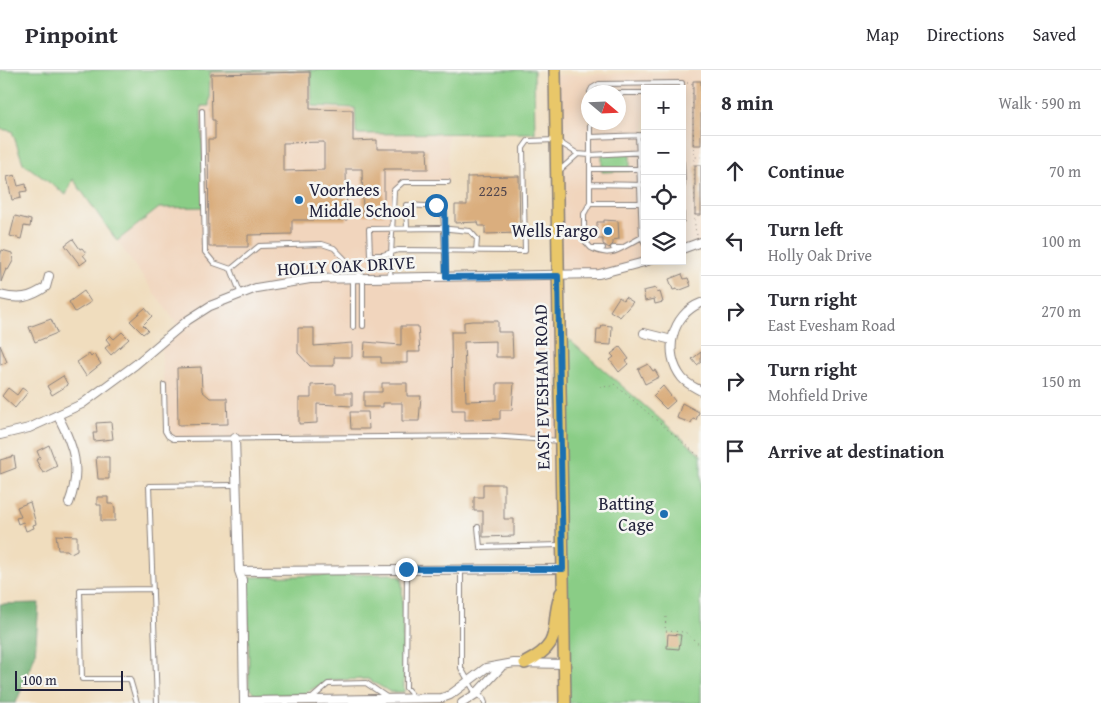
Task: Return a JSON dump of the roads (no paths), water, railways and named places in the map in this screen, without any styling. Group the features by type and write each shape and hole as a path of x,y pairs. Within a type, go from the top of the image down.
{"main road":[{"name":"EAST EVESHAM ROAD","path":"556,70 565,703"},
{"path":"525,663 539,656 552,643 556,628 556,608 564,584"}],"street":[{"path":"686,247 700,243"},
{"name":"HOLLY OAK DRIVE","path":"0,435 29,428 58,416 100,392 188,320 210,306 240,292 295,280 600,274 641,263"},
{"path":"0,295 19,299 27,297 46,287 49,276"},
{"path":"701,303 687,310 680,318 672,340 672,355 677,371 683,379 701,391"},
{"path":"644,333 672,340"},
{"path":"58,416 70,439 76,463 77,479 69,503"},
{"path":"235,438 238,571 242,580 244,702 376,701 442,698 486,668 501,667 514,663 565,664"},
{"path":"238,571 563,569"},
{"path":"462,703 476,694 501,667"}],"lane":[{"path":"597,85 664,83 682,85"},
{"path":"626,93 641,93"},
{"path":"202,111 204,252 211,261 231,269 240,292"},
{"path":"590,130 590,203 584,214 584,240 592,248 603,254 613,253 641,238"},
{"path":"590,137 638,135 641,163"},
{"path":"476,252 477,238 473,232 445,229 369,229 370,255 446,249 476,252 525,250 524,145 528,141 556,140 578,154 639,152"},
{"path":"557,173 578,154"},
{"path":"590,169 641,169"},
{"path":"390,278 394,194 400,184 448,182"},
{"path":"590,184 641,185"},
{"path":"590,203 641,203"},
{"path":"407,228 406,205 439,205 445,210 446,277"},
{"path":"231,269 259,246 322,244 334,248 363,278 363,326"},
{"path":"592,248 603,248"},
{"path":"613,248 622,248"},
{"path":"352,278 353,327"},
{"path":"164,385 165,430 168,437 173,439 490,436 560,441"},
{"path":"157,703 149,486 236,485"},
{"path":"478,527 480,547 563,545"},
{"path":"406,569 406,688 417,700"},
{"path":"461,569 461,668 476,694 483,698 485,703"},
{"path":"137,703 130,679 82,679 80,590 153,588"},
{"path":"307,702 328,684 366,683 390,700"}],"place":[{"name":"Voorhees Middle School","path":"299,200"},
{"name":"Wells Fargo","path":"608,231"},
{"name":"Batting Cage","path":"664,514"}]}
